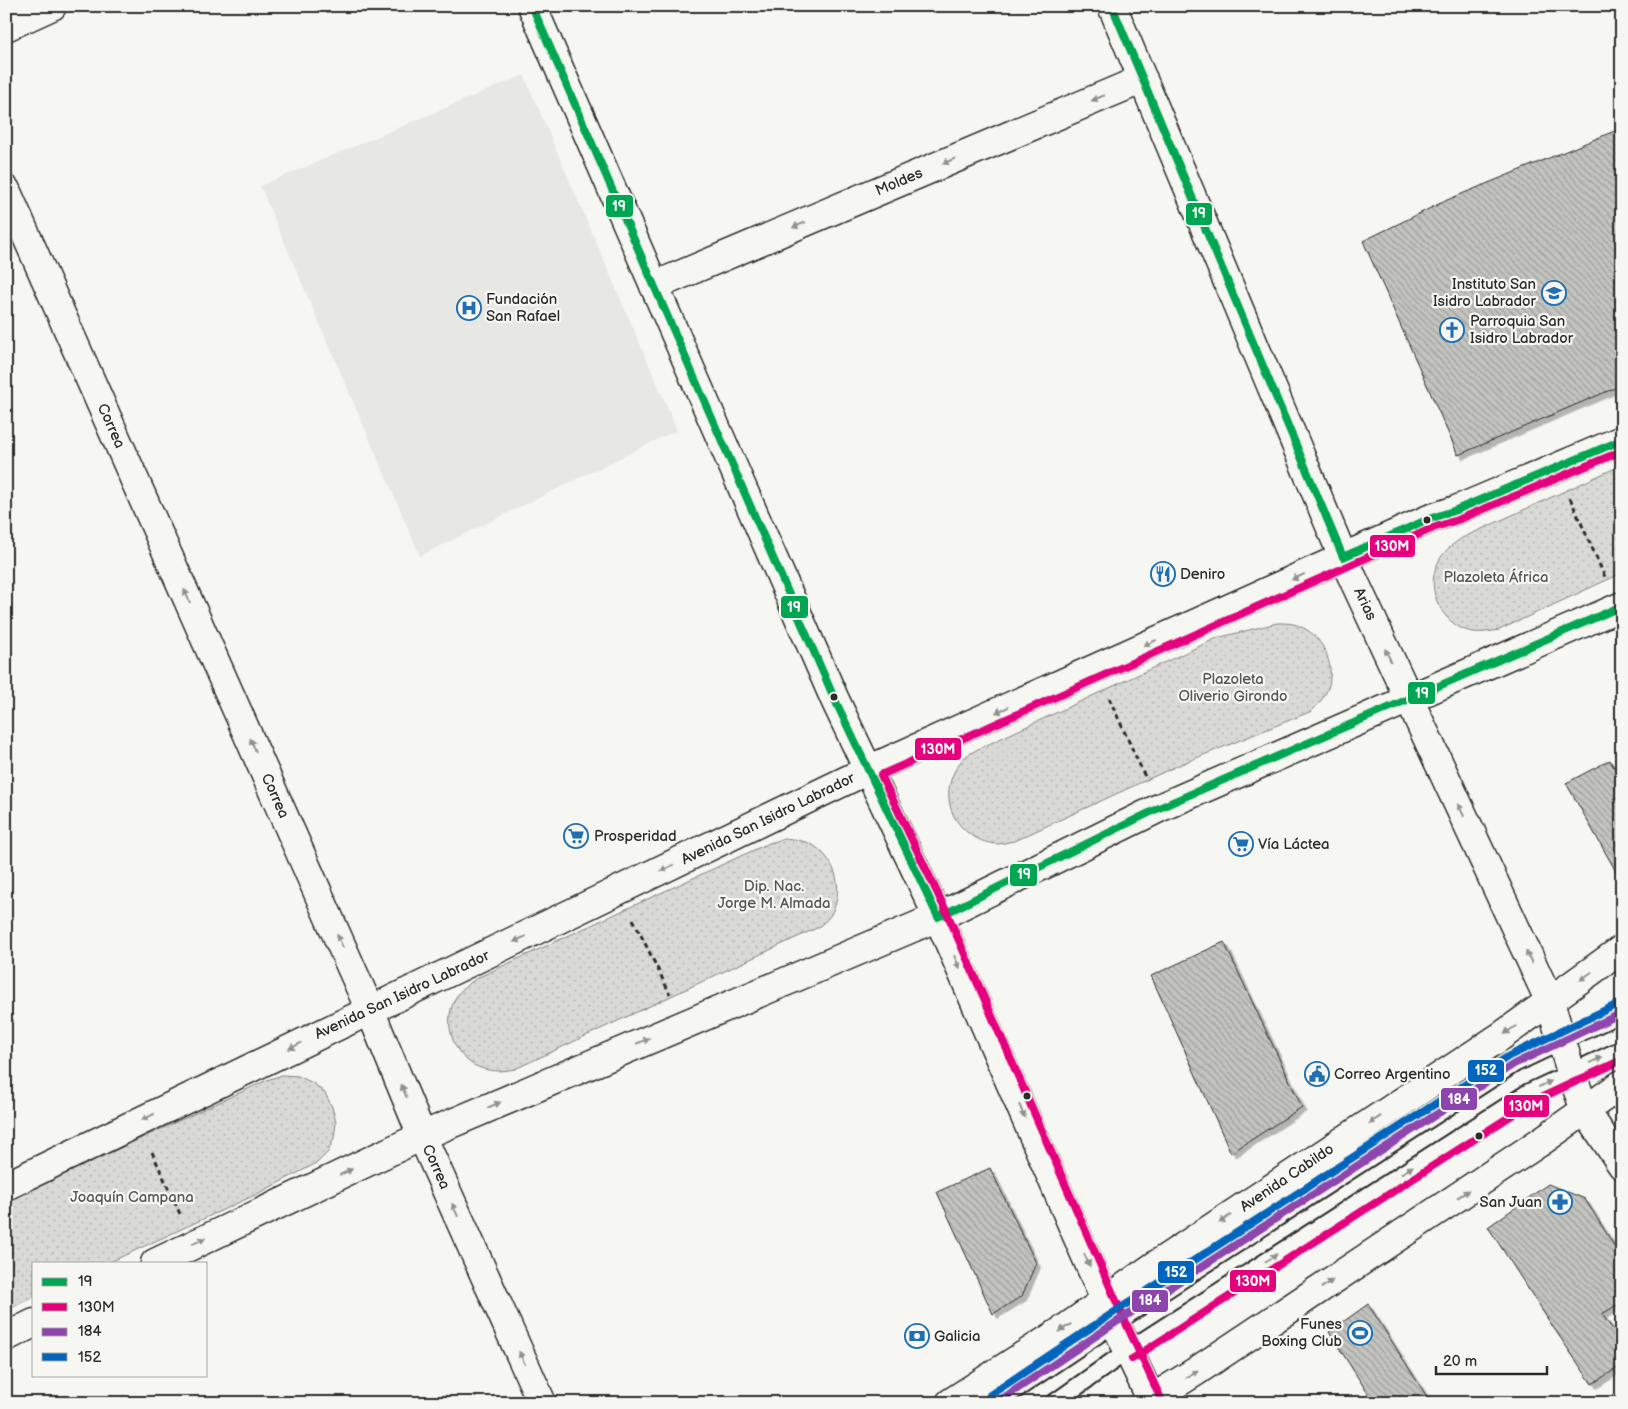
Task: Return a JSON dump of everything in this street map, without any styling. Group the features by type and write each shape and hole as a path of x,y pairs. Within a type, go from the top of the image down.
{"street":[{"path":"6,27 52,6"},
{"path":"532,6 835,700 938,917 1149,1402 1543,1140 1622,1084"},
{"name":"Arias","path":"1112,6 1343,557 1550,1002 1561,1042 1585,1110 1622,1165"},
{"name":"Moldes","path":"654,286 1143,79"},
{"name":"Correa","path":"6,190 370,1010 422,1136 542,1403"},
{"name":"Avenida San Isidro Labrador","path":"6,1186 619,892 868,770 1428,519 1456,510 1622,440"},
{"path":"157,1262 422,1136 938,917 1160,808 1620,606"},
{"name":"Avenida Cabildo","path":"950,1403 1063,1330 1110,1312 1550,1002 1622,949"},
{"path":"6,1337 32,1324"}],"lane":[{"path":"996,1403 1110,1312 1514,1064 1622,1013"},
{"path":"1054,1403 1127,1351 1466,1131 1529,1092 1622,1049"}],"path":[{"path":"1557,468 1620,606"},
{"path":"1095,668 1160,808"},
{"path":"619,892 685,1023"},
{"path":"139,1121 193,1244"}],"shaded area":[{"name":"Fundación San Rafael","path":"524,75 677,430 420,556 260,186"}],"green space":[{"name":"Plazoleta África","path":"1622,465 1622,573 1499,630 1473,632 1465,630 1447,618 1436,600 1433,579 1440,559 1450,547 1462,538"},
{"name":"Plazoleta Oliverio Girondo","path":"1277,623 1293,624 1310,632 1323,647 1327,656 1330,665 1328,689 1312,711 1179,765 1014,841 999,844 985,842 966,831 958,823 950,803 949,792 955,770 965,757 978,749 1217,638"},
{"name":"Dip. Nac. Jorge M. Almada","path":"784,839 811,844 822,852 833,868 838,887 835,907 830,916 819,927 515,1069 492,1071 484,1069 465,1059 459,1051 451,1032 451,1011 459,993 475,979 769,843"},
{"name":"Joaquín Campana","path":"282,1075 298,1076 313,1083 325,1093 332,1107 336,1122 334,1138 328,1152 317,1163 255,1195 110,1262 32,1262 32,1298 13,1307 6,1308 6,1201 267,1080"}],"building":[{"name":"Instituto San Isidro Labrador","path":"1622,128 1622,385 1458,455 1363,241 1447,200"},
{"path":"1610,760 1622,783 1622,882 1566,783"},
{"path":"1224,942 1302,1107 1231,1153 1151,976"},
{"path":"990,1168 1036,1263 1022,1296 993,1314 937,1192"},
{"path":"1548,1184 1585,1199 1622,1258 1622,1302 1602,1314 1622,1342 1622,1365 1592,1384 1488,1227"},
{"path":"1368,1304 1431,1403 1374,1403 1329,1332"}],"transit line":[{"name":"19","path":"532,6 835,700 938,917 1159,808 1622,606"},
{"name":"19","path":"1112,6 1343,557 1429,519 1456,510 1622,440"},
{"name":"130M","path":"1161,1399 1124,1319 947,913 881,775 1433,528 1460,519 1622,451"},
{"name":"152","path":"990,1395 1509,1056 1618,1004"},
{"name":"184","path":"996,1403 1115,1323 1514,1064 1622,1013"},
{"name":"130M","path":"1132,1359 1534,1101 1622,1060"}],"place":[{"name":"Instituto San Isidro Labrador","path":"1554,293"},
{"name":"Fundación San Rafael","path":"469,308"},
{"name":"Parroquia San Isidro Labrador","path":"1452,330"},
{"name":"Deniro","path":"1163,574"},
{"name":"Prosperidad","path":"576,836"},
{"name":"Vía Láctea","path":"1241,844"},
{"name":"Correo Argentino","path":"1317,1074"},
{"name":"San Juan","path":"1560,1202"},
{"name":"Funes Boxing Club","path":"1360,1333"},
{"name":"Galicia","path":"917,1336"}]}
